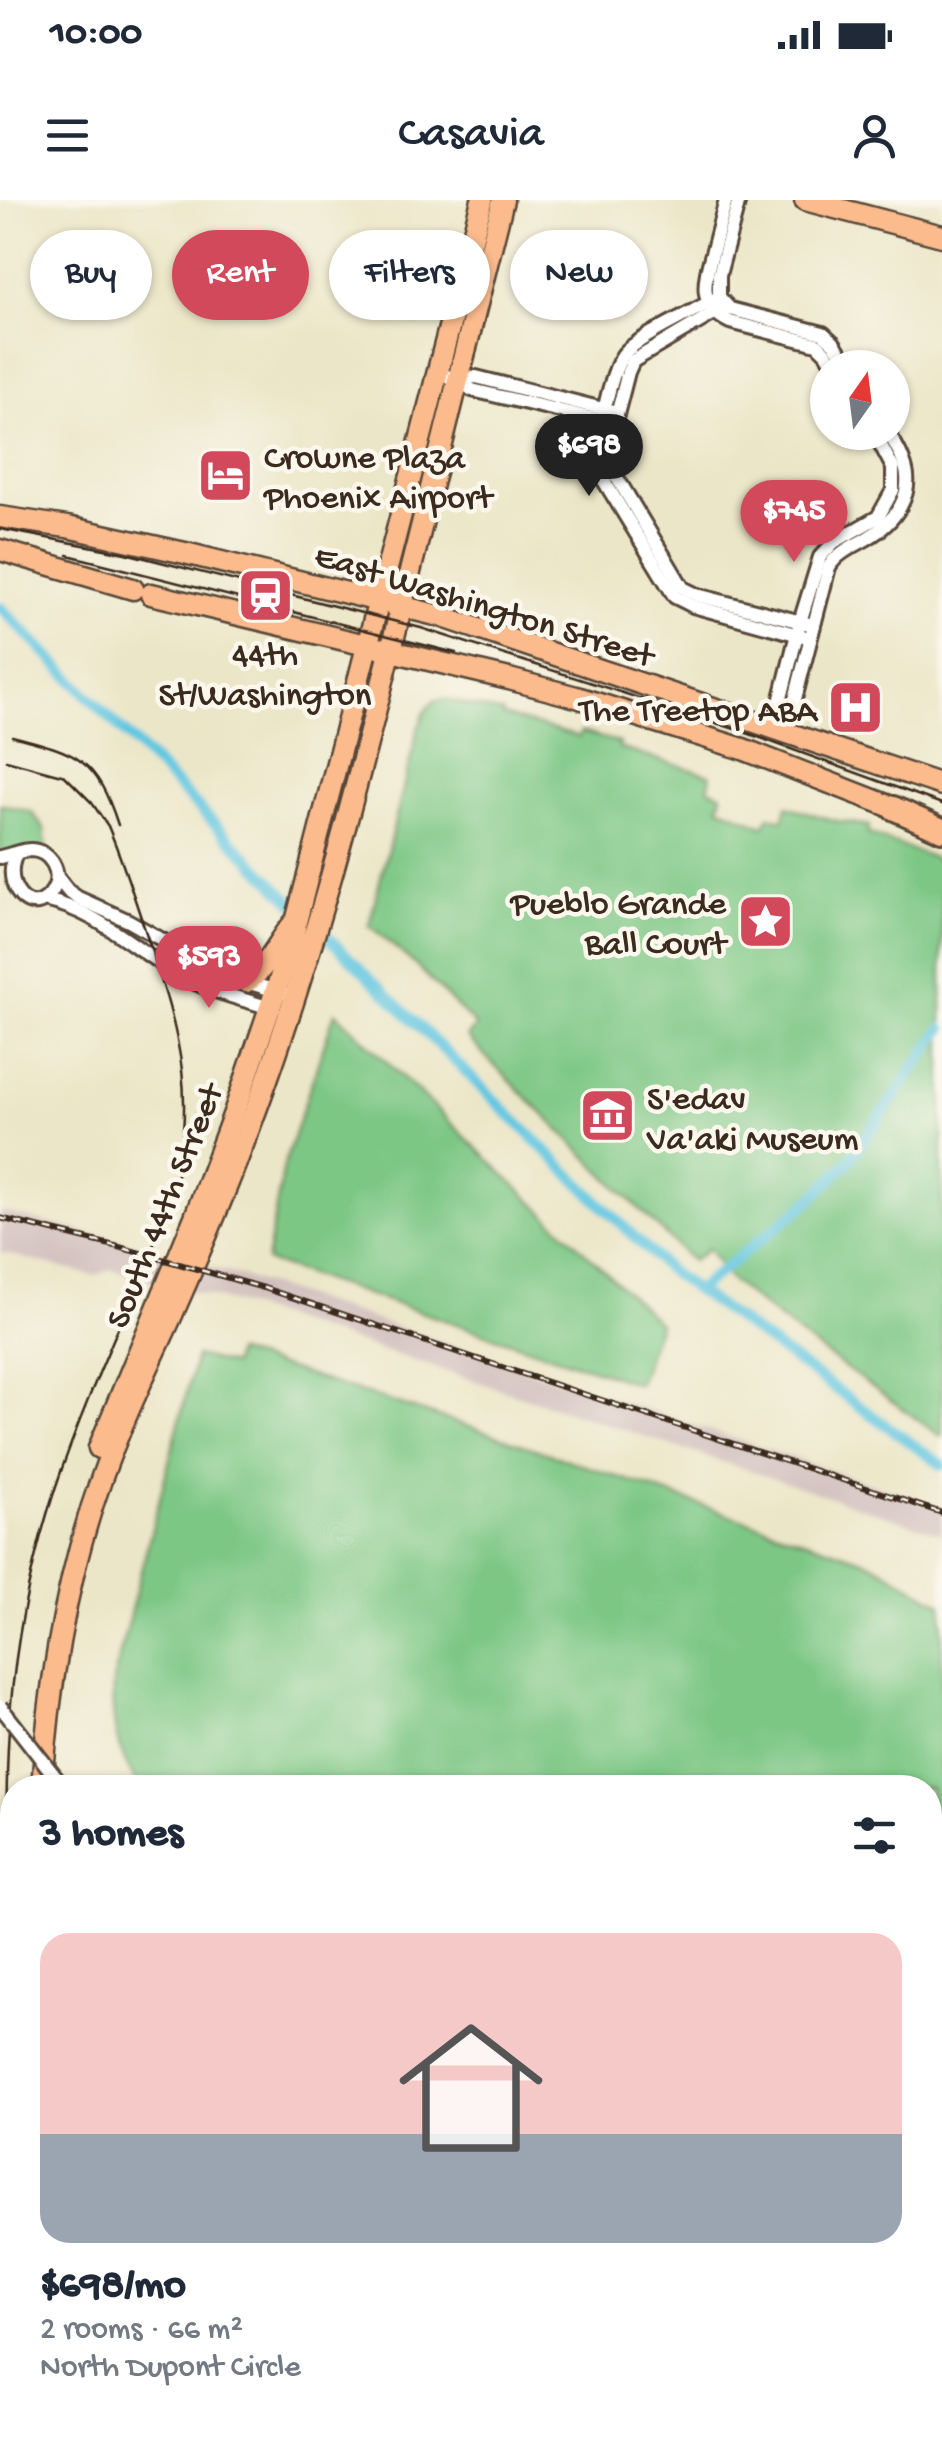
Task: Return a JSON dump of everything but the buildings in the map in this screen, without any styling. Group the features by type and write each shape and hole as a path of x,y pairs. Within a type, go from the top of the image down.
{"highway":[{"path":"893,808 942,828"}],"main road":[{"path":"448,376 482,200"},
{"path":"448,376 503,200"},
{"path":"805,200 942,236"},
{"name":"South 44th Street","path":"43,1775 61,1631 86,1524 102,1476 223,1196 265,1086 305,885 379,601 448,376"},
{"name":"South 44th Street","path":"30,1775 45,1643 80,1500 108,1423 283,1002 312,944 402,606 448,376"},
{"name":"East Washington Street","path":"0,518 67,527 169,549 402,606 942,785"},
{"name":"East Washington Street","path":"0,550 142,591 544,688 634,714 776,762 893,808"},
{"path":"246,982 258,974 282,936 296,922"}],"street":[{"path":"726,200 705,289 730,322 817,344 824,350"},
{"path":"717,305 718,275 739,200"},
{"path":"717,305 823,334 838,350"},
{"path":"717,305 633,361 596,446 598,471 675,597 693,606 805,630"},
{"path":"448,376 472,390 610,417"},
{"path":"780,732 817,564 834,542 878,517 894,490 893,468 884,450"},
{"path":"805,630 832,562 886,526 903,501 905,464 898,450"},
{"path":"0,857 30,850 44,854 54,864 65,888 78,898 283,1002"},
{"path":"16,854 5,868 2,882 22,902 44,900 86,913 191,981 283,1002"},
{"path":"44,900 51,894 57,877"},
{"path":"0,1706 54,1775"}],"shaded area":[{"path":"0,1211 248,1278 942,1507 942,1534 250,1307 111,1269 94,1276 0,1252"}],"green space":[{"name":"S'edav Va'aki Museum","path":"444,699 579,737 581,732 620,743 619,748 711,775 708,789 722,794 719,807 763,826 769,816 783,820 787,806 869,826 868,834 942,863 942,1437 730,1280 708,1249 692,1261 467,1037 476,1026 419,968 369,925 418,729 433,701"},
{"path":"0,804 32,812 44,829 46,850 0,853"},
{"path":"335,1012 659,1323 638,1384 266,1261 284,1165"},
{"path":"235,1352 872,1563 942,1604 942,1775 133,1775 117,1737 113,1681 196,1356 232,1365"}],"waterway":[{"path":"0,607 282,892 670,1272 942,1465"},
{"path":"696,1291 807,1203 847,1164 942,1029"}],"tram line":[{"path":"0,529 125,553 421,628 744,732 942,804"},
{"path":"68,555 456,653"},
{"path":"12,736 81,761 101,785 118,825"},
{"path":"6,760 65,776 108,826 169,1006 184,1102 183,1135 169,1208 95,1382 38,1545 16,1656 7,1775"}],"railway":[{"path":"0,1218 264,1288 942,1513"}],"place":[{"name":"Crowne Plaza Phoenix Airport","path":"225,475"},
{"name":"44th St/Washington","path":"265,596"},
{"name":"The Treetop ABA","path":"856,708"},
{"name":"Pueblo Grande Ball Court","path":"765,921"},
{"name":"S'edav Va'aki Museum","path":"608,1116"}]}
